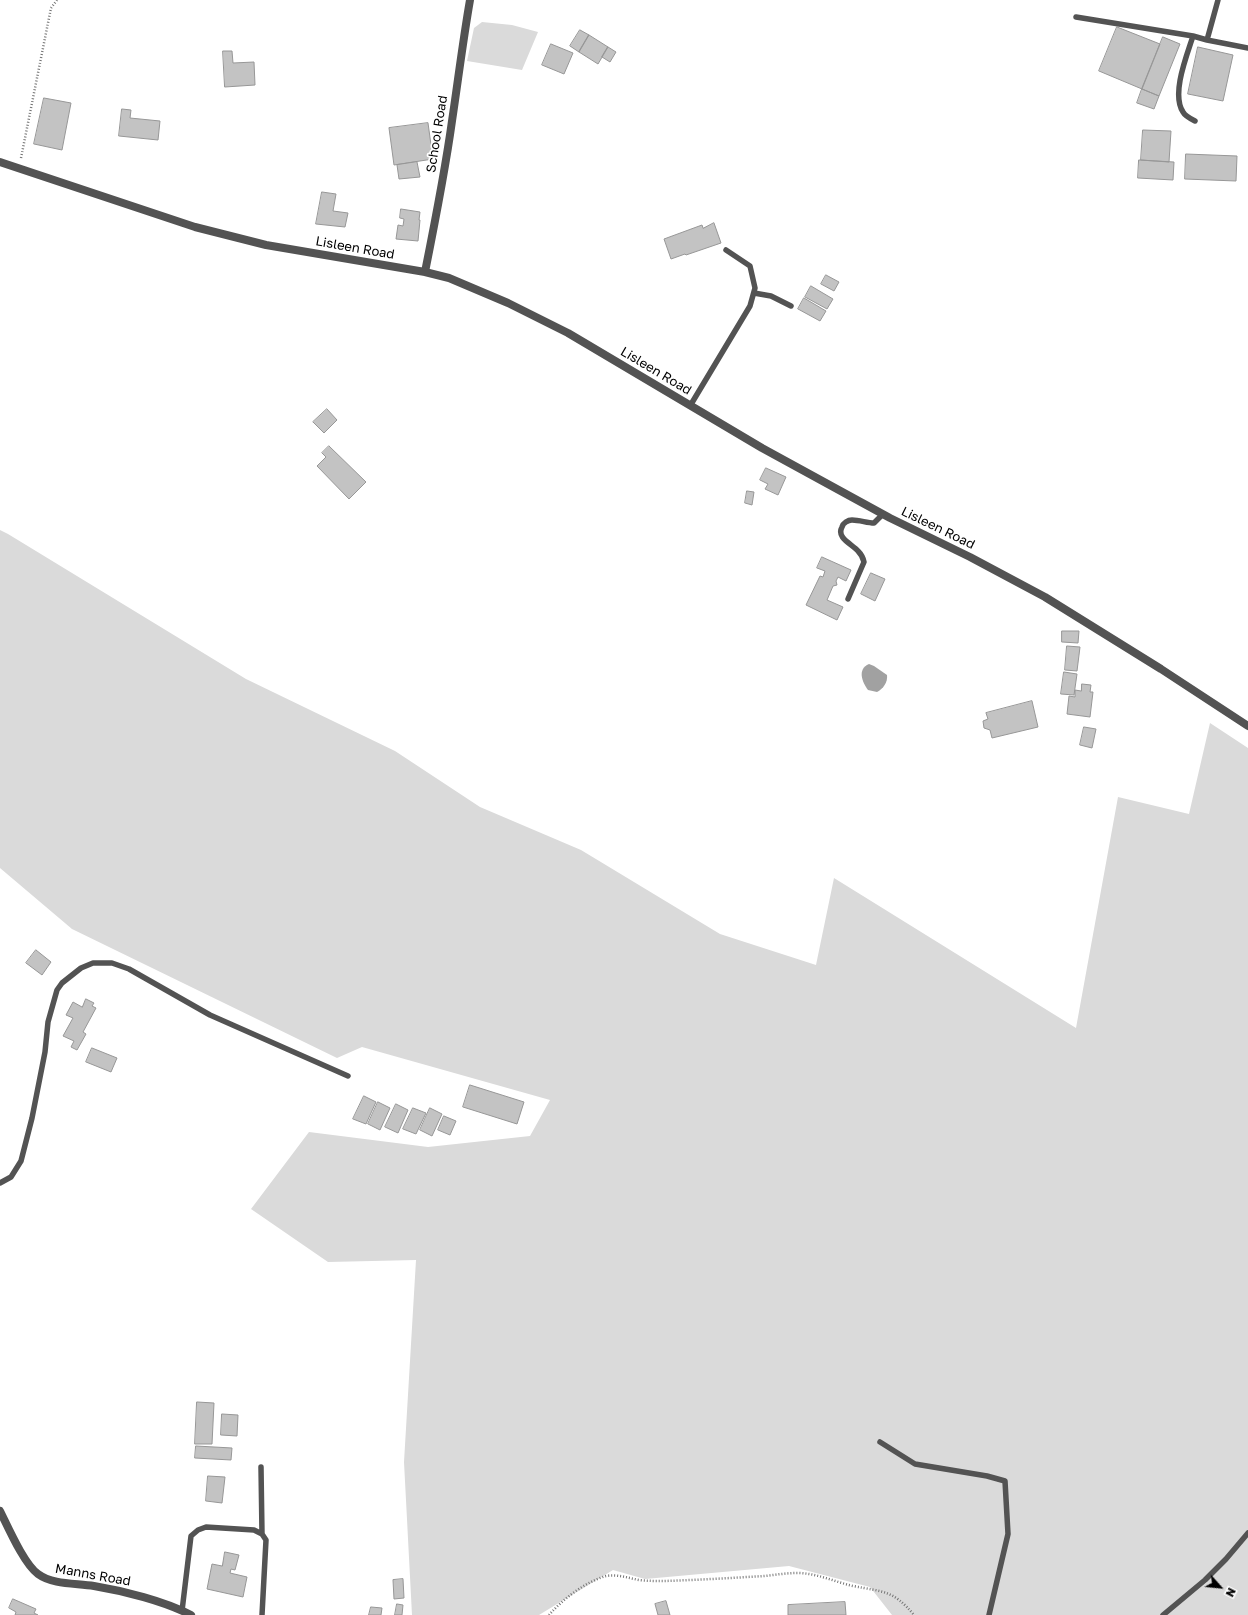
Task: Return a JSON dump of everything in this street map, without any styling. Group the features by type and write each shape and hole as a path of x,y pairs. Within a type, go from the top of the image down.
{"street":[{"name":"School Road","path":"425,272 439,202 452,122 461,48 470,0"},
{"name":"Lisleen Road","path":"0,162 202,229 266,245 425,272 455,280 568,333 762,448 883,514 1045,597 1161,669 1248,726"},
{"name":"Manns Road","path":"0,1511 29,1565 37,1574 47,1579 95,1586 141,1597 191,1615"}],"lane":[{"path":"1207,40 1218,0"},
{"path":"1076,17 1192,36 1248,48"},
{"path":"1192,36 1180,83 1178,101 1183,113 1195,121"},
{"path":"690,406 750,306 754,293 755,288 750,266 726,250"},
{"path":"754,293 771,296 792,306"},
{"path":"848,599 864,562 863,556 858,550 845,541 841,535 841,528 845,523 852,520 874,523 883,514"},
{"path":"0,1183 11,1177 21,1161 32,1118 45,1052 48,1022 56,990 62,983 81,968 93,963 112,963 129,969 210,1015 348,1076"},
{"path":"880,1442 915,1464 987,1476 1005,1481 1008,1534 989,1615"},
{"path":"261,1467 262,1534"},
{"path":"182,1611 191,1536 198,1530 206,1527 254,1530 262,1534 266,1540 262,1615"},
{"path":"1163,1615 1169,1613 1205,1580 1248,1533"}],"path":[{"path":"19,168 51,8 57,0"},
{"path":"549,1615 556,1607 574,1593 592,1582 607,1576 671,1581 797,1573 814,1574 852,1586 883,1591 893,1595 905,1604 914,1615"}],"shaded area":[{"path":"482,22 512,25 538,32 522,70 467,61 474,28"},
{"path":"0,530 246,679 395,751 480,807 581,850 720,934 816,965 834,878 1076,1028 1118,797 1189,814 1210,723 1248,748 1248,1615 892,1615 870,1587 789,1566 645,1579 613,1570 539,1615 412,1615 404,1462 416,1260 328,1262 251,1209 309,1132 428,1147 530,1136 550,1100 362,1047 337,1058 72,929 0,868"},
{"path":"869,664 887,675 885,685 877,692 868,690 863,680 863,669"}],"building":[{"path":"1117,27 1160,44 1142,89 1099,71"},
{"path":"580,30 589,35 579,52 570,46"},
{"path":"589,35 608,47 598,64 579,52"},
{"path":"1163,37 1180,44 1159,96 1142,89"},
{"path":"551,44 573,53 564,74 542,65"},
{"path":"608,47 616,52 610,62 602,57"},
{"path":"1198,47 1233,55 1223,101 1188,94"},
{"path":"223,51 232,51 233,63 254,62 255,85 225,87"},
{"path":"1142,89 1159,96 1154,109 1137,103"},
{"path":"44,98 71,103 62,150 34,144"},
{"path":"122,109 131,110 130,118 160,121 158,140 119,136"},
{"path":"428,123 433,159 394,165 389,128"},
{"path":"1143,130 1171,131 1169,162 1141,160"},
{"path":"1186,154 1237,156 1236,181 1185,179"},
{"path":"1139,160 1174,162 1173,180 1138,178"},
{"path":"417,162 420,177 399,179 397,165"},
{"path":"322,192 336,194 333,211 348,213 345,227 316,224"},
{"path":"401,209 420,212 418,241 396,239 398,225 403,226 404,219 400,218"},
{"path":"714,223 721,243 671,259 664,239 702,225 703,228"},
{"path":"826,275 839,282 834,291 821,284"},
{"path":"811,286 833,299 827,309 805,297"},
{"path":"804,298 826,311 820,321 798,309"},
{"path":"327,409 337,420 324,433 313,422"},
{"path":"329,446 366,482 349,499 317,466 326,457 322,453"},
{"path":"766,468 786,477 778,495 765,489 768,484 760,480"},
{"path":"747,491 754,492 752,505 745,503"},
{"path":"822,557 851,570 846,581 838,577 836,581 837,585 833,586 827,600 843,607 837,620 806,605 820,576 823,577 825,571 817,568"},
{"path":"871,573 885,579 875,601 861,594"},
{"path":"1062,631 1079,631 1078,643 1062,642"},
{"path":"1067,646 1080,647 1077,671 1065,670"},
{"path":"1064,672 1077,674 1074,695 1061,694"},
{"path":"1082,684 1091,685 1090,692 1093,692 1090,717 1067,714 1069,696 1075,697 1075,690 1081,691"},
{"path":"1032,701 1038,727 992,738 990,730 984,728 983,721 988,719 986,713"},
{"path":"1084,727 1096,729 1092,748 1080,745"},
{"path":"36,950 51,962 42,975 26,963"},
{"path":"86,999 94,1003 92,1006 96,1008 83,1032 86,1034 77,1050 71,1047 74,1041 63,1036 73,1018 66,1015 73,1002 82,1007"},
{"path":"92,1048 117,1058 111,1072 86,1062"},
{"path":"470,1085 524,1102 517,1124 463,1107"},
{"path":"364,1096 376,1102 366,1124 353,1119"},
{"path":"378,1102 390,1108 380,1130 368,1124"},
{"path":"396,1104 408,1110 398,1133 385,1127"},
{"path":"413,1108 426,1113 416,1134 403,1129"},
{"path":"430,1108 442,1114 432,1136 420,1130"},
{"path":"444,1116 456,1121 450,1135 438,1130"},
{"path":"197,1402 214,1403 212,1444 195,1444"},
{"path":"222,1414 238,1415 237,1436 221,1435"},
{"path":"196,1446 232,1448 231,1460 195,1458"},
{"path":"208,1476 225,1477 222,1503 206,1501"},
{"path":"225,1552 239,1555 235,1570 231,1569 230,1573 247,1577 243,1597 207,1589 212,1564 222,1566"},
{"path":"403,1579 404,1598 394,1599 393,1580"},
{"path":"13,1599 36,1609 34,1613 38,1615 15,1615 16,1612 9,1608"},
{"path":"666,1601 670,1615 658,1615 655,1604"},
{"path":"845,1602 846,1615 788,1615 788,1605"},
{"path":"397,1604 403,1605 402,1615 395,1615"},
{"path":"371,1607 382,1608 381,1615 369,1615"}]}
